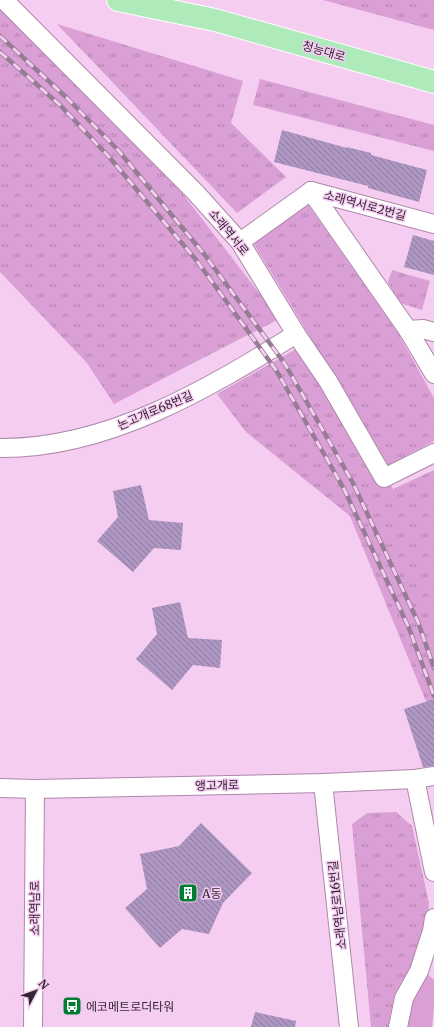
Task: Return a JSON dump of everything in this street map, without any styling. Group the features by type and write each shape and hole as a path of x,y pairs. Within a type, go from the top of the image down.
{"main road":[{"name":"청능대로","path":"118,0 215,20 434,82"},
{"name":"청능대로","path":"163,0 215,20"}],"street":[{"name":"소래역서로","path":"4,0 196,193 240,242 296,334 328,381 384,478 434,453"},
{"name":"소래역서로2번길","path":"240,242 311,191 434,224"},
{"path":"311,191 408,330 434,374"},
{"path":"408,330 423,329 434,332"},
{"name":"논고개로68번길","path":"0,448 54,444 106,431 155,412 212,385 296,334"},
{"name":"앵고개로","path":"0,788 35,789 324,784 415,780 434,776"},
{"path":"415,780 434,872"},
{"name":"소래역남로16번길","path":"324,784 349,1027"},
{"name":"소래역남로","path":"33,1027 35,789"},
{"path":"398,1027 404,998 419,971 432,931 434,918"}],"green space":[{"path":"323,0 434,0 434,30"},
{"path":"0,10 49,55 179,189 279,319 114,404 87,363 0,272"},
{"path":"57,24 243,81 231,123 286,177 237,213"},
{"path":"260,79 434,125 434,151 253,105"},
{"path":"307,203 398,333 434,398 434,441 388,465 252,241"},
{"path":"392,270 430,281 422,310 400,303 388,282"},
{"path":"296,349 393,489 434,470 434,721 350,516 246,432 217,394"},
{"path":"396,812 412,826 429,903 427,934 413,964 394,997 388,1027 371,1027 352,824 367,813"},
{"path":"427,974 434,980 432,1027 405,1027 406,1014"}],"building":[{"path":"282,130 371,153 371,155 427,170 419,202 368,188 368,186 274,162"},
{"path":"413,235 434,241 434,275 404,267"},
{"path":"141,485 149,520 183,523 181,550 154,548 133,572 97,541 118,517 113,491"},
{"path":"180,602 188,638 222,640 220,668 193,665 172,690 136,659 157,634 152,608"},
{"path":"434,699 434,766 423,767 404,709"},
{"name":"A동","path":"201,823 252,873 223,903 209,934 182,929 160,948 125,908 147,889 140,854 179,846"},
{"path":"255,1012 296,1021 295,1027 251,1027"}],"railway":[{"path":"0,36 68,99 118,150 204,254 285,364 353,483 418,622 434,668"},
{"path":"0,52 61,106 110,158 197,261 276,370 344,489 409,628 434,696"}],"place":[{"name":"A동","path":"188,893"},
{"name":"에코메트로더타워","path":"72,1006"}]}
